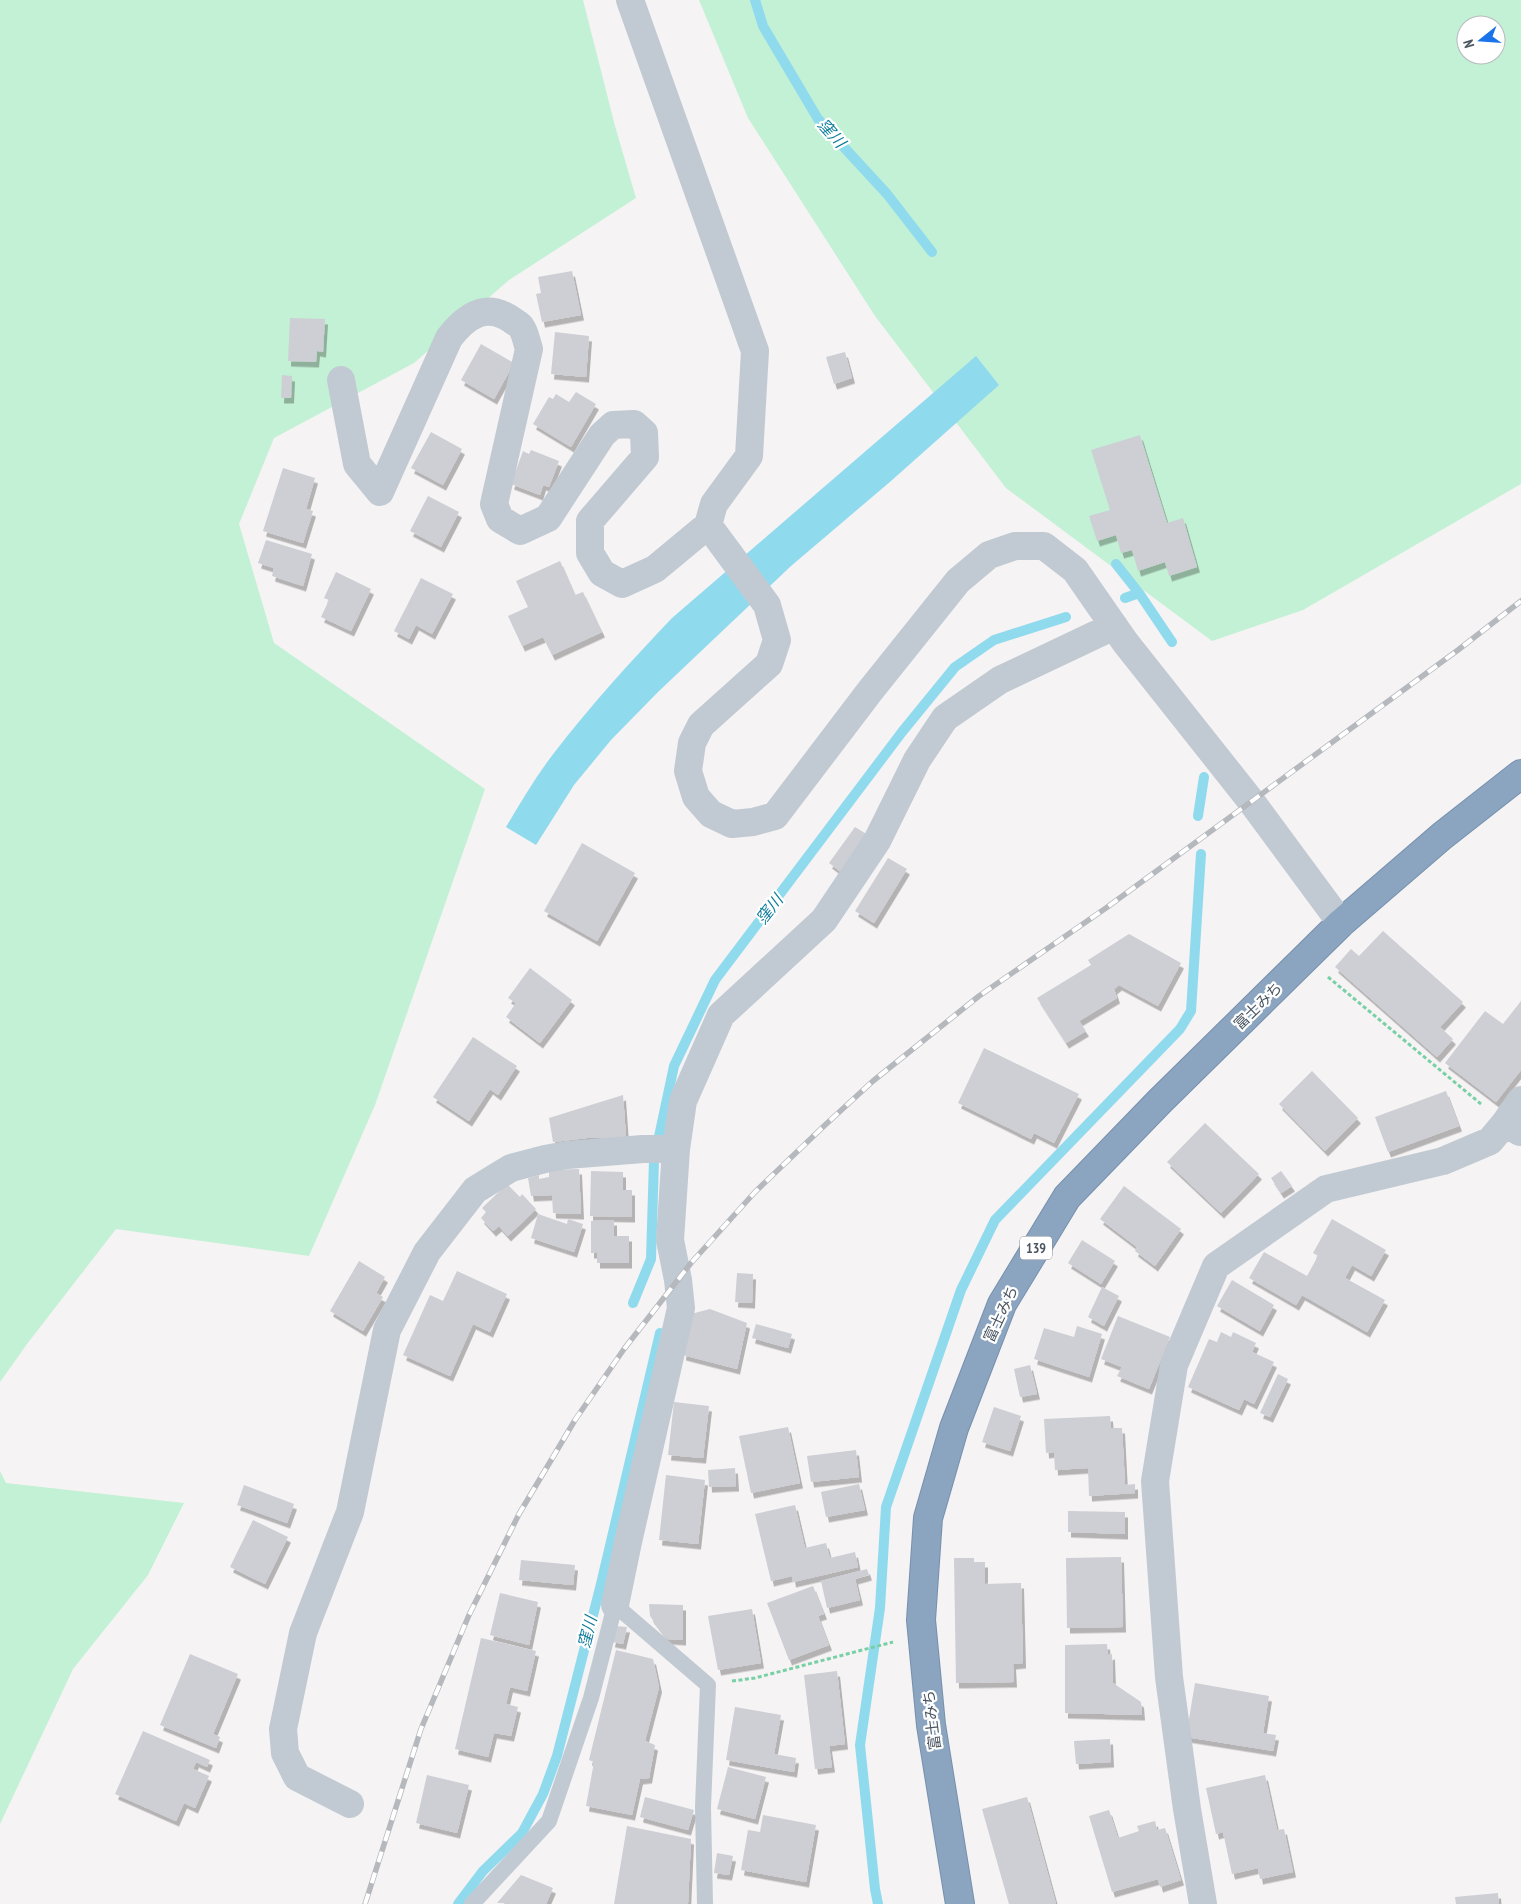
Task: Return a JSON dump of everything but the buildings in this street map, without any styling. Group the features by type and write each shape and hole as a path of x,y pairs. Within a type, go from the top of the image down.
{"highway":[{"name":"富士みち","path":"960,1904 931,1725 921,1620 928,1518 954,1428 1002,1304 1067,1198 1153,1108 1342,923 1442,836 1521,774"}],"street":[{"path":"341,380 356,464 380,492 449,338 460,323 481,312 489,311 506,316 521,327 529,349 494,504 500,519 520,530 548,518 602,435 614,425 634,424 644,433 645,457 590,521 590,553 602,573 622,584 655,569 708,525 714,504 749,456 755,351 630,0"},
{"path":"708,525 766,605 777,640 769,664 701,725 692,743 688,771 696,797 711,814 732,824 753,822 775,816 870,691 958,580 990,555 1015,546 1044,546 1075,570 1125,642 1251,801 1342,923"},
{"path":"615,1605 681,1308 678,1280 670,1240 662,1149 721,1015 824,920 878,841 916,760 945,718 1000,680 1114,626"},
{"path":"1203,1904 1187,1808 1169,1677 1155,1481 1174,1365 1216,1266 1326,1189 1442,1161 1490,1141 1513,1128 1521,1100"},
{"path":"350,1804 296,1777 285,1753 283,1730 303,1633 350,1512 387,1330 427,1252 475,1190 511,1168 545,1159 662,1149"}],"lane":[{"path":"472,1904 550,1821 591,1698 615,1605 708,1685 703,1807 705,1904"}],"path":[{"path":"1306,959 1513,1128"},
{"path":"708,1685 755,1678 893,1642"}],"green space":[{"path":"0,0 583,0 615,126 636,198 509,280 414,363 274,438 239,524 274,643 485,789 375,1105 309,1256 116,1229 0,1382"},
{"path":"699,0 1521,0 1521,484 1303,610 1212,641 1006,488 875,316 748,118"},
{"path":"0,1471 6,1483 184,1503 148,1575 73,1669 0,1824"}],"water":[{"path":"976,356 999,385 891,481 791,566 658,692 611,740 574,785 536,845 506,827 541,771 568,735 611,684 672,618"}],"waterway":[{"name":"窪川","path":"755,0 763,26 818,119 887,194 932,252"},
{"name":"窪川","path":"1116,564 1139,593 1125,598"},
{"path":"1139,593 1172,642"},
{"name":"窪川","path":"633,1303 651,1259 654,1160 674,1066 715,980 902,732 955,667 994,640 1066,617"},
{"path":"1198,816 1204,777"},
{"path":"878,1904 860,1745 880,1608 886,1507 961,1290 995,1220 1180,1029 1191,1011 1201,854"},
{"name":"窪川","path":"458,1904 483,1871 522,1833 543,1794 557,1756 601,1584 660,1333"}],"railway":[{"path":"365,1904 421,1729 469,1615 519,1514 575,1420 624,1349 691,1263 755,1192 824,1126 873,1081 979,996 1106,908 1458,650 1521,601"}]}
